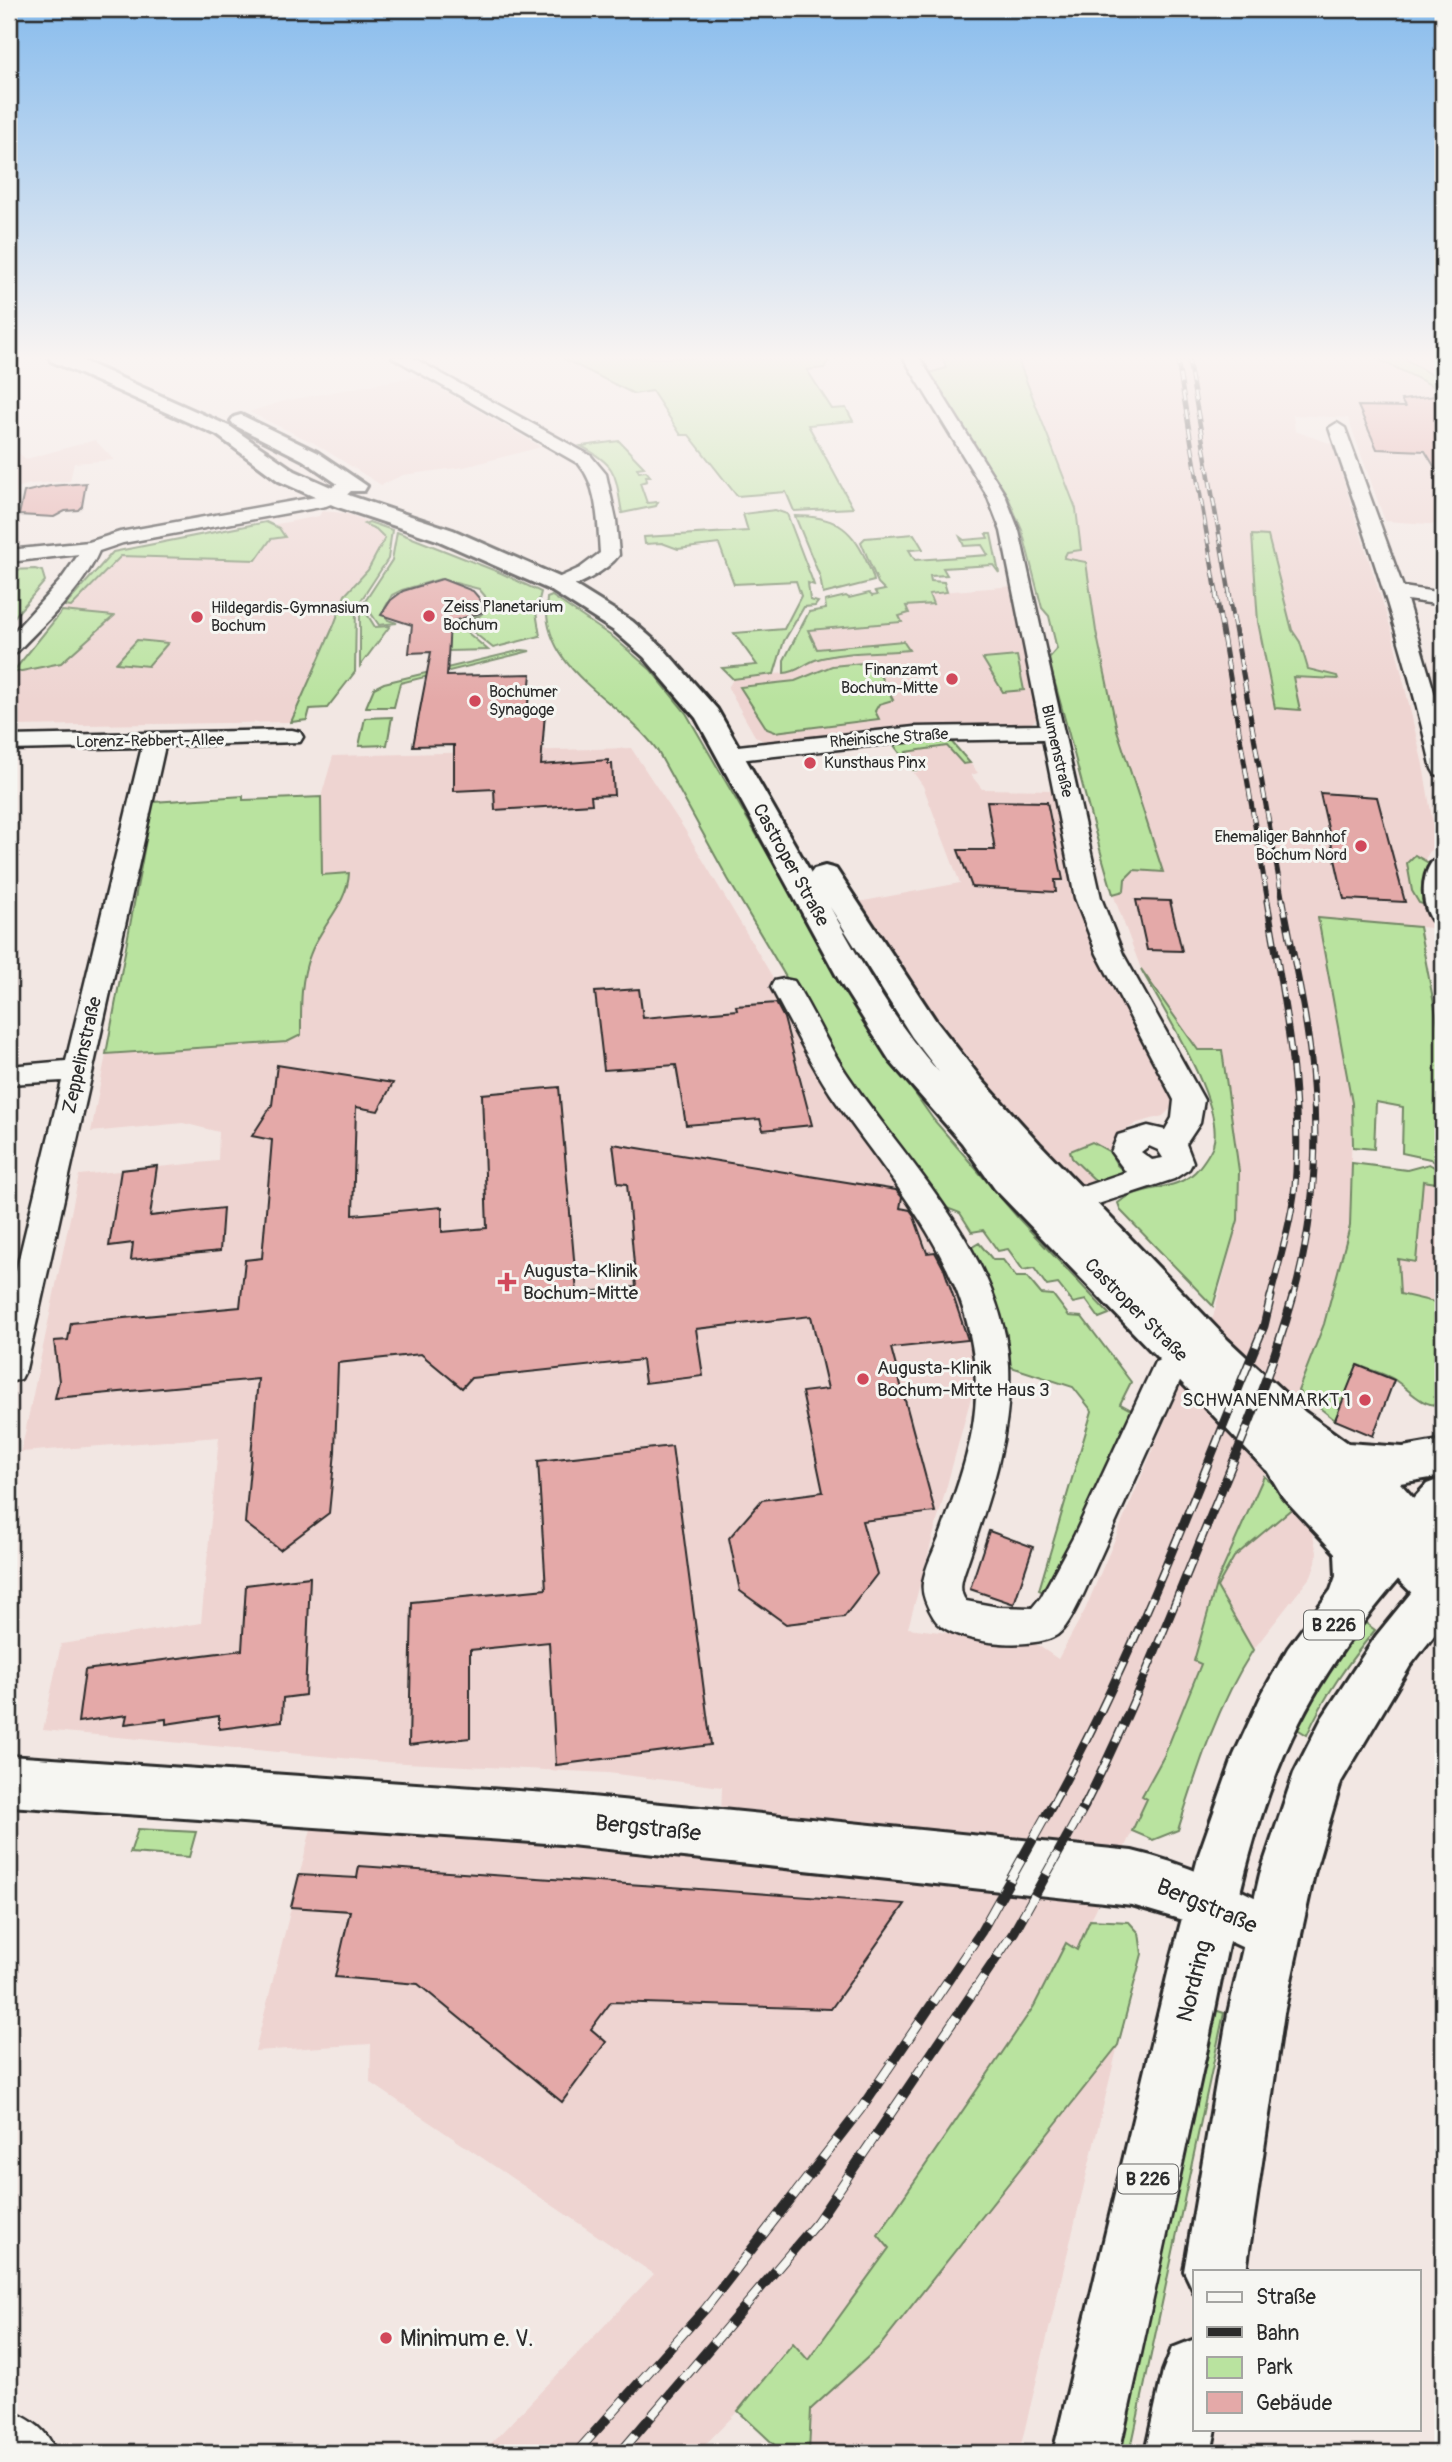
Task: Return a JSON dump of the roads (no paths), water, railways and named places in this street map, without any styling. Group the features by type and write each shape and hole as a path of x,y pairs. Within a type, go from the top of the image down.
{"main road":[{"name":"Castroper Straße","path":"282,472 313,487 342,490 389,503 496,541 567,582 645,622 714,685 735,714 741,752 856,982 902,1053 992,1154 1008,1180 1281,1457 1419,1525"},
{"name":"Castroper Straße","path":"325,472 342,490"},
{"name":"Castroper Straße","path":"741,752 924,1030 970,1088 1213,1351 1290,1424 1419,1525"},
{"path":"1443,868 1439,890 1443,913"},
{"path":"1281,1457 1299,1484 1352,1540 1360,1558 1359,1576 1351,1602"},
{"path":"1339,1461 1403,1465 1443,1458"},
{"path":"1215,2270 1256,2013 1287,1874 1319,1773 1393,1651 1443,1584 1419,1525"},
{"name":"Nordring","path":"1086,2453 1213,1905 1243,1799 1260,1751 1305,1664 1351,1602 1419,1525"},
{"name":"Bergstraße","path":"9,1782 561,1819 1132,1878 1158,1883 1213,1905 1274,1935"},
{"path":"1178,2453 1193,2381"}],"street":[{"path":"567,582 610,555 607,520 596,472"},
{"name":"Blumenstraße","path":"982,472 996,495 1010,531 1088,898 1110,954 1189,1100 1189,1111 1182,1131 1167,1157 1086,1197 1072,1198 1034,1189 992,1154"},
{"path":"1353,472 1395,592 1424,686 1443,769"},
{"path":"237,517 313,487"},
{"path":"9,545 120,538 320,502 342,490"},
{"path":"9,556 57,551 84,542"},
{"path":"9,649 88,559 84,542"},
{"path":"57,551 63,574 61,590"},
{"path":"1395,592 1443,599"},
{"name":"Rheinische Straße","path":"741,752 914,734 1051,732"},
{"name":"Lorenz-Rebbert-Allee","path":"9,743 292,737"},
{"name":"Zeppelinstraße","path":"10,1361 155,741"},
{"name":"Castroper Straße","path":"784,987 838,1082 929,1209 979,1304 990,1337 993,1393 989,1419 976,1481 942,1583 942,1598 948,1609 962,1620 1037,1625 1047,1620 1069,1583 1167,1372"},
{"path":"9,1075 79,1070"},
{"path":"9,2437 29,2453"}],"railway":[{"path":"1196,472 1217,596"},
{"path":"1208,472 1230,596"},
{"path":"1216,594 1268,903"},
{"path":"1229,594 1283,903"},
{"path":"1267,901 1289,1036 1297,1138 1292,1204 1270,1298"},
{"path":"1283,901 1307,1028 1315,1128 1310,1213 1293,1298"},
{"path":"1051,1807 1111,1690 1164,1570 1264,1326 1271,1296"},
{"path":"1085,1806 1148,1668 1242,1440 1275,1355 1293,1296"},
{"path":"576,2453 706,2308 860,2110 981,1932 1052,1805"},
{"path":"620,2453 817,2222 1014,1932 1085,1806"}],"place":[{"name":"Zeiss Planetarium Bochum","path":"429,616"},
{"name":"Hildegardis-Gymnasium Bochum","path":"197,617"},
{"name":"Finanzamt Bochum-Mitte","path":"952,679"},
{"name":"Bochumer Synagoge","path":"475,701"},
{"name":"Kunsthaus Pinx","path":"810,763"},
{"name":"Ehemaliger Bahnhof Bochum Nord","path":"1361,846"},
{"name":"Augusta-Klinik Bochum-Mitte","path":"507,1282"},
{"name":"Augusta-Klinik Bochum-Mitte Haus 3","path":"863,1379"},
{"name":"SCHWANENMARKT 1","path":"1365,1400"},
{"name":"Minimum e. V.","path":"386,2338"}]}
